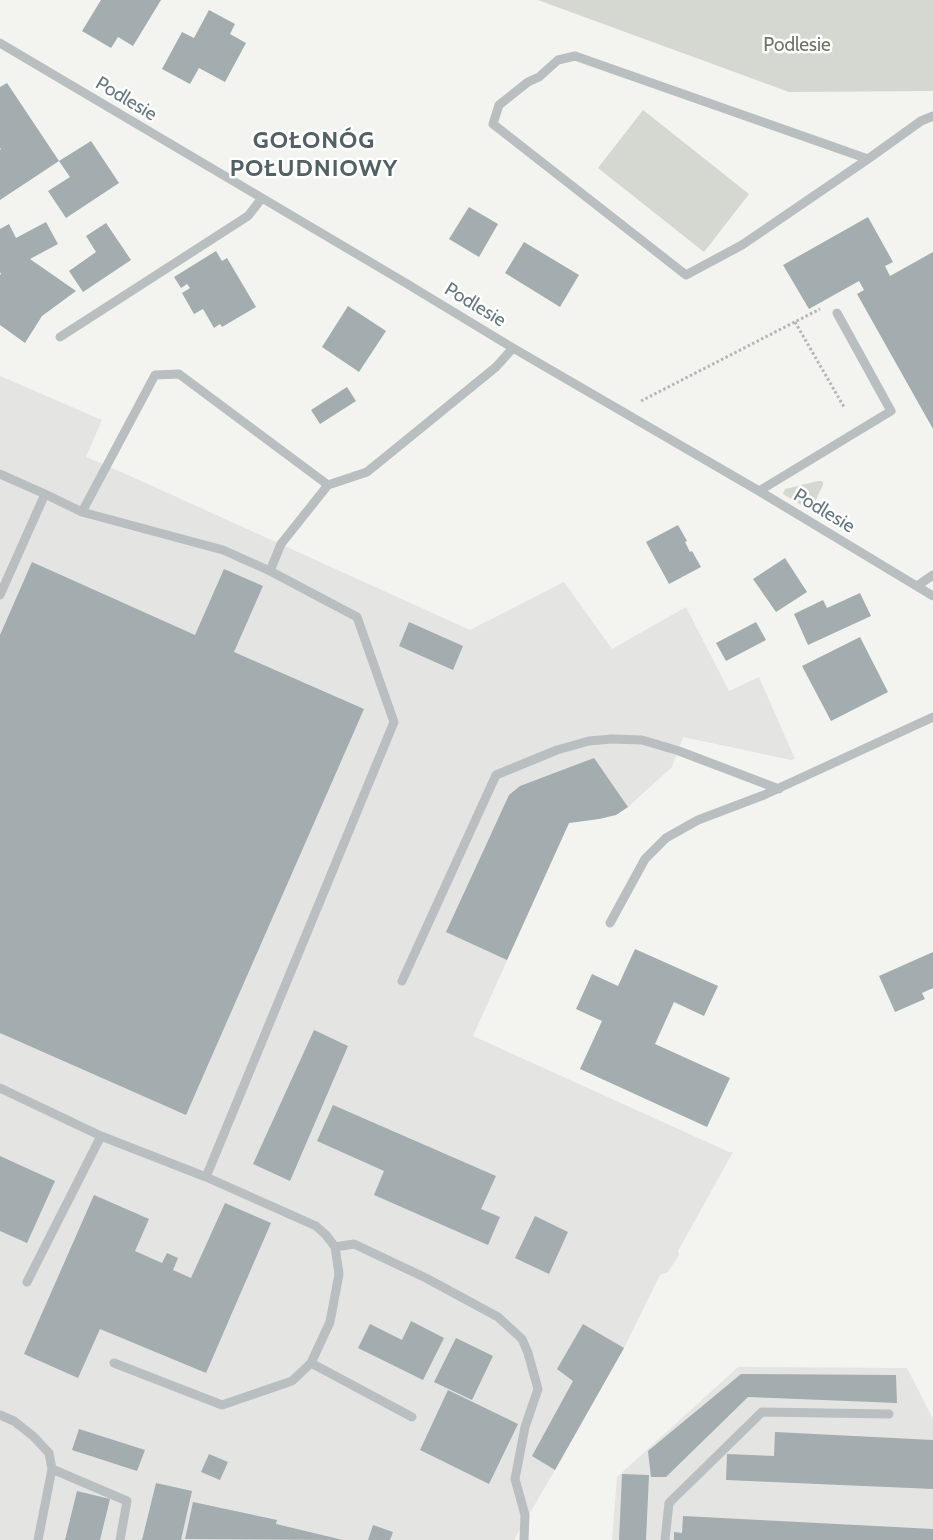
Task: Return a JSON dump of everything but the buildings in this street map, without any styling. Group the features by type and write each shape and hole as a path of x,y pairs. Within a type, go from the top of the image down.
{"street":[{"name":"Podlesie","path":"0,43 933,596"},
{"path":"868,159 575,56 558,60 539,77 528,82 499,105 493,124 686,275 742,245 868,159 921,121 933,116"},
{"path":"60,337 248,216 262,198"},
{"path":"759,492 891,411 837,313"},
{"path":"270,571 281,544 328,485 368,472 496,367 514,348"},
{"path":"82,512 155,375 179,374 328,485"},
{"path":"0,474 82,512 223,550 270,571 357,617 394,722 206,1177"},
{"path":"0,595 46,494"},
{"path":"916,586 933,576"},
{"path":"610,923 645,859 666,838 698,820 779,789 933,718"},
{"path":"402,981 496,775 557,750 589,741 612,739 642,740 679,750 779,789"},
{"path":"0,1088 101,1136 206,1177 316,1226 326,1235 335,1248 339,1274 330,1322 311,1363 292,1381 222,1405 114,1363"},
{"path":"27,1282 101,1136"},
{"path":"335,1248 354,1244 426,1278 498,1317 522,1339 538,1389 525,1427 515,1479 525,1515 524,1540"},
{"path":"311,1363 412,1418"},
{"path":"665,1540 668,1503 762,1412 889,1414"},
{"path":"0,1415 14,1421 33,1436 49,1453 52,1469 38,1540"},
{"path":"52,1469 127,1501 120,1540"}],"path":[{"path":"624,412 632,406 821,308"},
{"path":"795,322 844,407"}],"shaded area":[{"path":"0,376 102,420 86,457 470,630 564,582 612,649 686,607 729,691 759,677 795,759 791,760 683,737 672,767 628,807 616,815 569,823 473,1036 729,1152 733,1152 678,1251 679,1255 668,1272 660,1275 624,1348 514,1540 0,1540"},
{"path":"738,1367 907,1368 933,1419 933,1540 612,1540 617,1477"}],"green space":[{"name":"Podlesie","path":"538,0 933,0 933,91 789,92"},
{"path":"643,110 749,194 704,252 598,168"},
{"path":"818,481 823,482 823,485 813,506 808,509 783,494 785,489"}],"district":[{"name":"GOŁONÓG POŁUDNIOWY","path":"314,155"}]}
